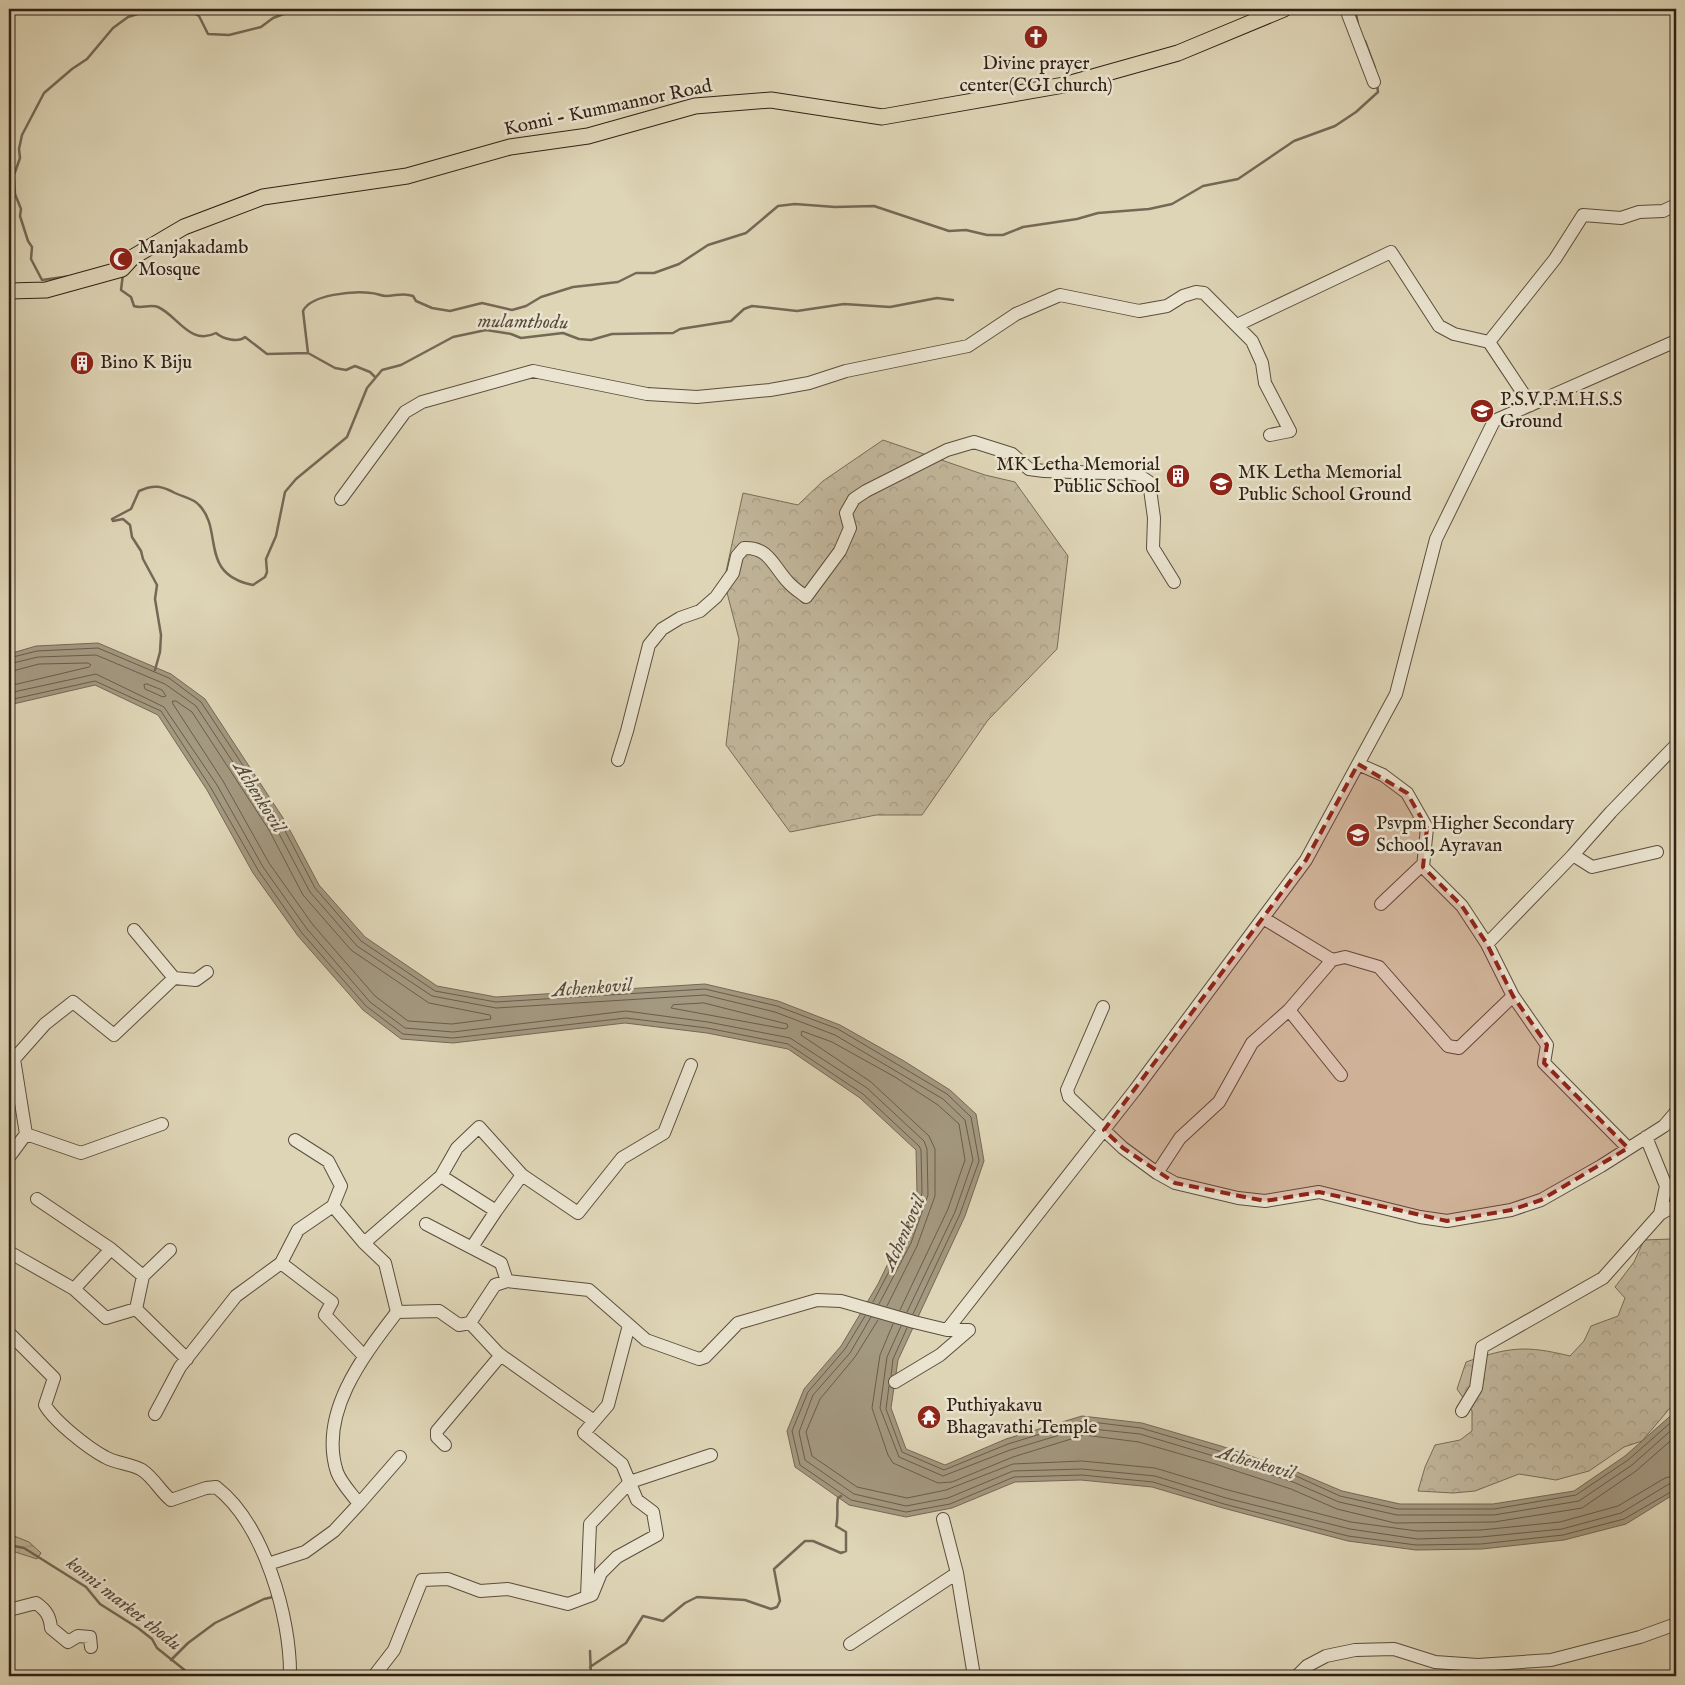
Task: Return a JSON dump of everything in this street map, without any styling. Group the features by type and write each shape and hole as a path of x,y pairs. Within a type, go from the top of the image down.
{"main road":[{"name":"Konni - Kummannor Road","path":"9,292 46,290 122,269 133,257 184,226 263,197 406,176 510,148 588,136 695,106 772,100 882,117 1064,85 1178,53 1284,9"}],"street":[{"path":"1346,9 1374,82"},
{"path":"1490,342 1555,259 1583,215 1621,218 1639,212 1663,211 1676,205"},
{"path":"1237,325 1391,252 1439,326 1454,334 1490,342 1531,405"},
{"path":"341,499 405,412 422,402 533,371 647,394 697,397 809,384 846,371 968,346 1016,314 1060,296 1139,310 1168,306 1183,296 1196,292 1204,293 1252,340 1262,363 1265,383 1290,431 1270,435"},
{"path":"947,1330 1104,1130 1306,860 1396,694 1436,539 1494,421 1676,341"},
{"path":"618,760 649,645 662,629 680,618 700,611 716,597 733,573 737,556 744,548 756,548 767,554 789,584 806,597 840,551 850,528 846,513 854,499 947,450 974,442 1012,454 1030,468 1044,471 1137,474 1149,482 1154,518 1153,548 1174,582"},
{"path":"1487,944 1676,745"},
{"path":"1358,764 1383,776 1407,793 1427,828 1423,867 1462,906 1487,944 1512,996 1547,1045 1544,1063 1628,1148"},
{"path":"1573,855 1592,867 1657,852"},
{"path":"1381,904 1423,864"},
{"path":"1263,918 1332,960"},
{"path":"134,930 174,978 196,980 207,972"},
{"path":"1157,1173 1180,1138 1218,1102 1252,1043 1289,1010 1332,960 1345,957 1379,967 1448,1046 1459,1048 1512,996"},
{"path":"9,1157 26,1134 14,1059 46,1024 73,1002 114,1035 174,978"},
{"path":"1103,1007 1067,1090 1070,1097 1123,1148 1157,1173 1175,1183 1238,1198 1265,1200 1319,1192 1420,1217 1447,1221 1510,1210 1541,1200 1664,1126 1676,1112"},
{"path":"1289,1010 1341,1074"},
{"path":"364,1243 441,1176 457,1148 478,1127 522,1175 578,1213 622,1158 664,1134 691,1065"},
{"path":"26,1134 82,1153 162,1124"},
{"path":"1646,1137 1666,1186 1660,1214"},
{"path":"155,1414 188,1358 236,1296 281,1263 298,1230 333,1206 341,1186 328,1161 295,1140"},
{"path":"472,1247 522,1175"},
{"path":"441,1176 496,1211"},
{"path":"37,1199 110,1249 143,1276"},
{"path":"1462,1411 1476,1388 1482,1347 1603,1278 1660,1214 1676,1205"},
{"path":"333,1206 364,1243 385,1263 397,1312"},
{"path":"426,1224 501,1263 507,1281"},
{"path":"74,1289 110,1249"},
{"path":"136,1309 143,1276 170,1250"},
{"path":"9,1252 74,1289 106,1318 136,1309"},
{"path":"281,1263 332,1302 325,1315 363,1355"},
{"path":"397,1312 439,1311 459,1325 470,1323 496,1285 507,1281 589,1290 646,1340 699,1359 705,1357 738,1323 817,1300 841,1301 947,1330 968,1330 940,1355 895,1382"},
{"path":"136,1309 188,1358"},
{"path":"359,1504 337,1472 333,1438 342,1399 363,1355 397,1312"},
{"path":"470,1323 501,1355 594,1421"},
{"path":"374,1676 394,1650 422,1580 448,1579 480,1591 508,1590 568,1604 592,1595 602,1573 617,1557 657,1535 653,1512 637,1500 622,1464 584,1433 608,1405 629,1325"},
{"path":"9,1333 54,1378 45,1405 50,1414 106,1458 141,1470 171,1500 206,1488 216,1487 223,1493 251,1528 268,1564 286,1632 290,1676"},
{"path":"445,1445 437,1437 437,1431 501,1355"},
{"path":"587,1596 590,1524 630,1482 711,1455"},
{"path":"268,1564 305,1552 334,1531 400,1457"},
{"path":"943,1519 957,1573 974,1676"},
{"path":"850,1644 957,1573"},
{"path":"9,1610 36,1603 44,1609 50,1619 51,1628 64,1639 68,1642 78,1636 90,1636 91,1647"},
{"path":"1297,1676 1307,1666 1326,1656 1356,1650 1394,1649 1435,1662 1478,1665 1551,1660 1640,1637 1676,1624"}],"highlighted area":[{"path":"1358,764 1407,793 1427,828 1423,867 1462,906 1487,944 1513,996 1547,1045 1544,1063 1628,1148 1541,1200 1511,1210 1447,1221 1319,1192 1265,1201 1175,1183 1123,1148 1104,1130 1306,860"}],"green space":[{"path":"883,440 985,475 1015,482 1068,556 1057,649 988,720 922,815 876,815 790,832 726,745 739,639 724,581 743,493 798,505 823,481"},
{"path":"1671,1239 1676,1247 1676,1401 1642,1441 1624,1447 1589,1471 1556,1480 1519,1474 1475,1491 1453,1493 1418,1491 1425,1467 1435,1445 1460,1440 1472,1431 1472,1411 1457,1389 1466,1362 1494,1353 1517,1349 1541,1350 1570,1356 1584,1341 1591,1326 1618,1316 1625,1298 1615,1287 1634,1262 1644,1240"},
{"path":"9,1534 29,1542 41,1553 37,1559 9,1550"}],"water":[{"name":"Achenkovil","path":"98,643 171,674 205,699 285,821 319,885 365,937 437,986 496,997 705,984 778,1001 840,1025 904,1061 950,1090 976,1114 984,1161 965,1216 898,1360 891,1408 906,1449 945,1465 1006,1439 1082,1416 1142,1423 1221,1446 1297,1472 1342,1491 1400,1504 1493,1504 1574,1491 1625,1456 1676,1411 1676,1493 1626,1524 1564,1540 1482,1549 1416,1550 1348,1541 1152,1487 1081,1480 1015,1482 952,1508 906,1517 849,1505 795,1467 787,1431 804,1389 841,1346 878,1284 900,1239 917,1192 916,1150 860,1098 788,1049 707,1033 625,1023 453,1043 401,1039 363,1010 298,936 253,873 207,790 158,715 95,685 9,705 9,654 36,646"}],"waterway":[{"path":"71,276 42,280 31,259 32,247 28,241 20,216 21,209 15,194 14,175 20,158 19,149 22,135 44,93 87,59 113,28 128,17 154,9"},
{"path":"185,9 199,16 208,34 229,35 261,27 273,18 297,9"},
{"path":"1355,9 1358,24"},
{"path":"1365,41 1375,68"},
{"path":"308,353 303,311 308,305 324,297 354,293 373,293 386,296 406,294 413,296 416,301 432,308 450,311 482,303 512,310 526,306 541,297 573,287 618,282 636,273 654,273 679,264 708,245 746,233 778,206 795,204 835,207 874,206 949,231 966,230 987,235 1003,235 1023,227 1077,219 1098,213 1149,209 1172,204 1203,186 1238,179 1294,141 1335,126 1356,112 1378,92 1377,84"},
{"path":"123,274 121,290 131,297 134,306 158,307 191,333 199,336 216,333 235,340 245,337 267,354 308,353 335,368 346,370 355,366 370,372 375,377"},
{"name":"mulamthodu","path":"113,521 112,519 131,509 139,491 149,487 162,487 191,499 199,505 206,515 218,561 225,571 236,579 253,585 265,577 267,572 266,559 276,536 285,492 296,479 347,437 367,388 382,370 401,365 453,337 486,330 511,334 521,338 563,333 579,339 591,340 612,334 673,333 680,329 731,321 744,309 752,306 797,311 844,304 890,307 937,298 953,300"},
{"name":"mulamthodu","path":"113,521 123,519 130,525 132,537 141,551 143,559 157,585 155,599 161,635 160,652 155,670"},
{"path":"590,1667 626,1643 643,1616 663,1621 685,1603 697,1597 745,1600 771,1609 777,1607 780,1601 774,1569 805,1541 813,1541 841,1553 846,1551 846,1532 836,1526 838,1498 841,1496"},
{"name":"konni market thodu","path":"9,1545 24,1548 86,1587 100,1604 138,1628 152,1639 157,1648 192,1676"},
{"path":"171,1660 188,1643 215,1623 264,1599 273,1597"},
{"path":"590,1651 591,1676"}],"place":[{"name":"Divine prayer center(CGI church)","path":"1036,37"},
{"name":"Manjakadamb Mosque","path":"121,259"},
{"name":"Bino K Biju","path":"82,363"},
{"name":"P.S.V.P.M.H.S.S Ground","path":"1482,411"},
{"name":"MK Letha Memorial Public School","path":"1178,476"},
{"name":"MK Letha Memorial Public School Ground","path":"1221,484"},
{"name":"Psvpm Higher Secondary School, Ayravan","path":"1358,835"},
{"name":"Puthiyakavu Bhagavathi Temple","path":"929,1417"}]}
